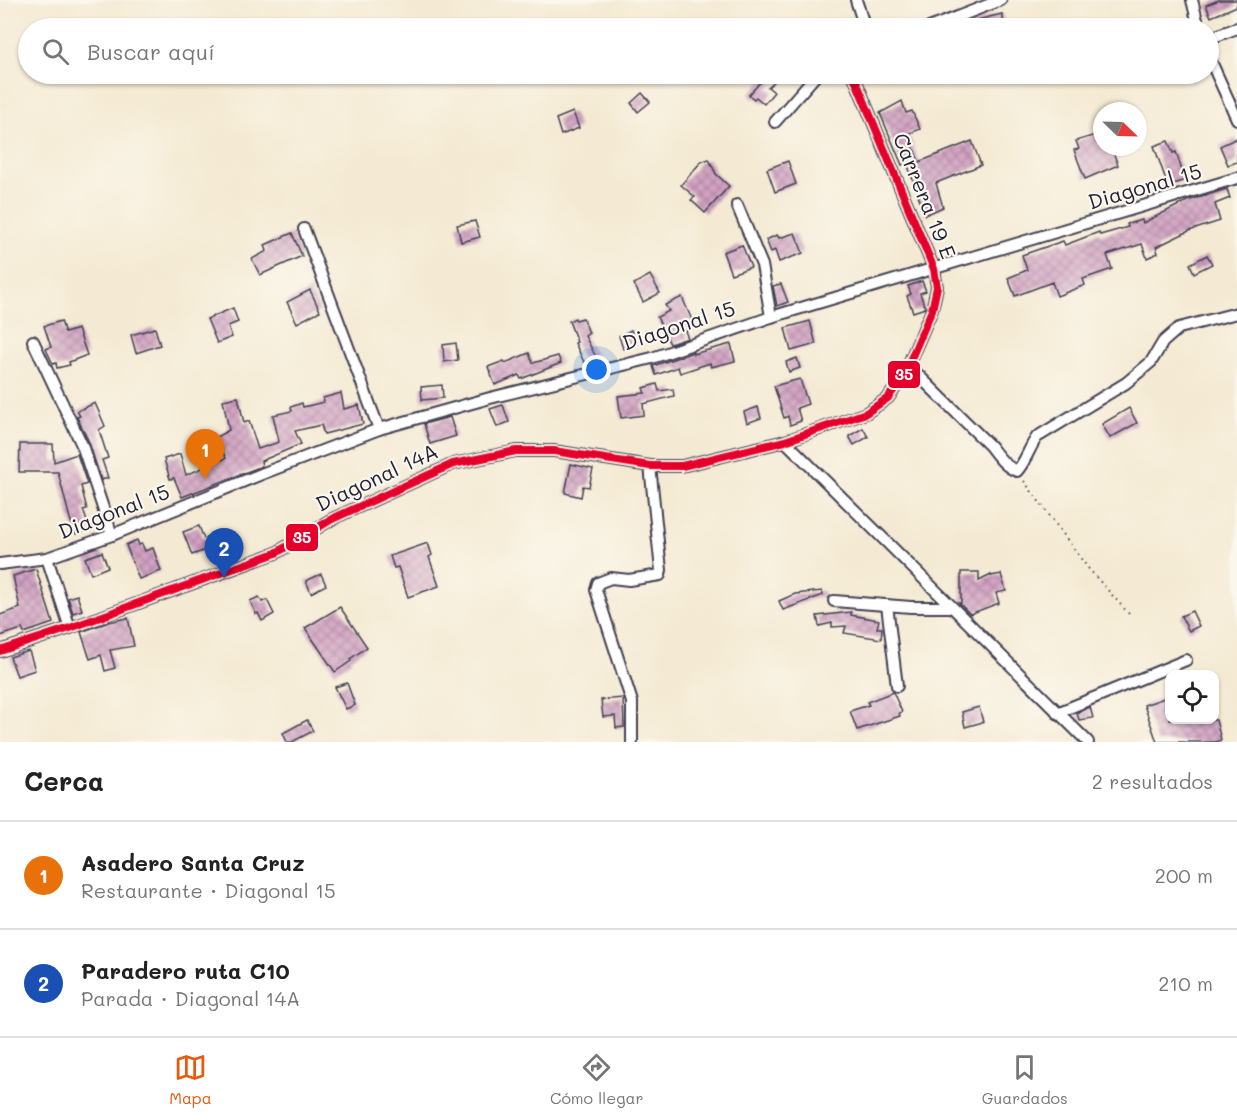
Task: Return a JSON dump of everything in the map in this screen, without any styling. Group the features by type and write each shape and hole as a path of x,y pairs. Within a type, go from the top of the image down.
{"street":[{"path":"856,0 862,18"},
{"path":"955,18 1001,0"},
{"path":"1192,0 1196,18"},
{"path":"1219,35 1237,28"},
{"path":"1219,78 1237,119"},
{"path":"775,122 808,84"},
{"name":"Carrera 19 E","path":"857,84 934,269 937,287 932,310 903,377 888,398"},
{"name":"Diagonal 15","path":"0,564 47,558 112,535 379,429 490,398 652,358 771,317 1237,178"},
{"path":"737,205 762,265 771,317"},
{"path":"304,229 379,429"},
{"path":"908,365 990,446 997,456 1012,470 1017,471 1024,463 1037,437 1126,383 1151,362 1163,342 1179,328 1237,313"},
{"path":"33,341 82,445 112,535"},
{"name":"Diagonal 14A","path":"0,651 276,553 332,519 453,464 516,451 544,451 650,466 682,466 785,441 866,413 888,398"},
{"path":"785,441 1088,742"},
{"path":"632,742 632,702 596,590 598,584 611,578 629,580 660,575 650,466"},
{"path":"47,558 70,628"},
{"path":"834,601 951,607"},
{"path":"887,605 897,686"},
{"path":"1057,713 1186,660"}],"path":[{"path":"1017,471 1088,568 1129,614"}],"building":[{"path":"1219,0 1237,0 1237,6 1211,17 1206,5"},
{"path":"1002,14 1003,18 985,18"},
{"path":"758,84 771,84 768,87 774,92 764,104 756,97 754,99 749,95"},
{"path":"642,93 650,102 638,112 631,103"},
{"path":"902,101 906,113 912,111 920,129 908,134 919,162 972,141 981,165 936,183 943,207 925,215 907,163 902,165 880,113"},
{"path":"573,112 579,128 561,135 556,119"},
{"path":"1093,136 1093,156 1114,156 1118,165 1085,179 1074,150 1079,149 1076,141"},
{"path":"1237,138 1237,162 1228,165 1220,146"},
{"path":"1168,141 1173,153 1176,152 1185,180 1168,186 1154,146"},
{"path":"709,159 716,174 729,186 705,213 691,200 695,197 681,185 701,162"},
{"path":"788,161 796,184 775,192 767,169"},
{"path":"1227,189 1230,198 1215,204 1220,221 1189,231 1156,247 1158,253 1147,258 1142,244 1107,255 1112,269 1083,279 1085,285 1057,296 1052,282 1015,296 1008,278 1027,270 1022,255 1063,241 1065,245 1099,232 1100,235 1128,227 1127,224 1142,220 1143,223 1187,201"},
{"path":"475,221 480,237 461,242 457,225"},
{"path":"292,233 302,256 260,275 252,259 267,251 265,245"},
{"path":"795,233 803,253 779,262 775,250 771,252 766,240 777,235 779,238"},
{"path":"742,245 751,267 731,274 723,252"},
{"path":"1207,255 1212,264 1194,273 1190,264"},
{"path":"650,275 660,293 643,302 634,284"},
{"path":"922,281 926,291 920,293 925,308 913,312 907,296 911,294 908,286"},
{"path":"781,284 788,302 777,306 773,286"},
{"path":"310,290 320,311 297,323 287,302"},
{"path":"682,297 695,327 685,331 688,338 670,344 657,317 669,311 665,305"},
{"path":"233,308 238,322 228,326 232,337 217,343 207,319"},
{"path":"575,318 576,320 583,318 589,333 585,336 596,357 584,362 575,343 577,342 569,321"},
{"path":"61,321 65,333 78,329 87,355 69,362 70,365 57,368 46,349 51,347 44,326"},
{"path":"810,321 816,344 791,351 785,328"},
{"path":"155,328 160,345 136,353 131,335"},
{"path":"631,330 636,344 623,349 619,336"},
{"path":"456,343 458,360 444,362 443,345"},
{"path":"731,344 735,361 711,367 710,363 680,373 678,367 656,375 653,366 693,352 693,354"},
{"path":"529,353 533,363 558,356 561,363 521,379 519,375 495,385 488,367"},
{"path":"797,358 800,368 789,372 786,362"},
{"path":"800,379 808,404 797,408 801,421 790,425 788,416 784,418 774,386"},
{"path":"657,384 659,391 673,389 674,396 643,404 644,415 621,418 618,396 645,393 643,388"},
{"path":"442,385 443,398 422,400 421,387"},
{"path":"341,393 344,409 359,405 363,424 324,434 321,425 295,431 301,444 261,461 262,466 182,497 174,478 170,479 164,459 180,454 186,475 226,458 216,437 229,430 223,400 238,397 244,423 249,421 258,449 279,442 273,415 292,411 291,407 302,403 303,407 324,402 323,398"},
{"path":"95,403 105,426 99,430 108,458 102,460 108,478 101,480 89,442 77,417 80,416 77,411"},
{"path":"503,405 509,422 497,427 490,409"},
{"path":"758,407 761,418 747,423 744,412"},
{"path":"1129,408 1137,423 1110,438 1102,424"},
{"path":"450,417 456,436 430,444 424,424"},
{"path":"863,428 868,437 854,445 849,436"},
{"path":"20,444 53,444 54,462 77,454 87,484 81,486 87,509 83,510 90,530 76,534 58,472 19,472"},
{"path":"571,464 593,469 589,487 583,486 581,497 565,493"},
{"path":"199,526 204,539 210,536 214,547 192,555 183,532"},
{"path":"137,540 145,551 153,548 161,571 139,579 126,545"},
{"path":"428,543 432,555 429,557 439,586 408,597 398,567 394,568 390,556"},
{"path":"102,552 108,567 91,574 85,558"},
{"path":"36,569 53,623 24,633 22,629 0,636 0,615 20,608 13,576"},
{"path":"961,572 979,572 979,581 991,575 1001,574 1006,591 996,593 999,603 970,614 959,603 961,603"},
{"path":"321,574 326,585 311,593 306,581"},
{"path":"822,591 823,595 783,610 779,601 795,594"},
{"path":"77,595 82,610 73,613 68,598"},
{"path":"259,597 262,602 267,600 274,614 262,621 250,601"},
{"path":"340,607 367,647 335,672 305,628"},
{"path":"1192,611 1199,626 1189,631 1181,616"},
{"path":"851,612 851,615 879,620 877,628 882,628 881,639 844,633 846,626 832,627 832,623 819,626 817,616"},
{"path":"128,618 134,646 110,650 115,668 105,671 101,655 90,659 81,632"},
{"path":"29,651 35,670 17,676 10,657"},
{"path":"347,683 355,705 346,709 335,687"},
{"path":"893,692 902,712 899,713 900,716 857,730 850,711 869,705 867,702"},
{"path":"623,698 624,727 616,728 615,716 603,717 601,700"},
{"path":"1165,698 1165,724 1217,724 1221,740 1215,742 1157,742 1144,705"},
{"path":"979,707 983,722 965,727 962,712"},
{"path":"1090,707 1093,718 1079,720 1077,713"},
{"path":"307,720 313,731 292,742 287,742 283,733"}],"transit line":[{"name":"35","path":"0,651 276,553 332,519 453,464 516,451 554,451 650,466 682,466 785,441 866,413 888,398 903,377 932,310 937,287 934,269 857,84"}],"place":[{"name":"Asadero Santa Cruz","path":"205,479"},
{"name":"Paradero ruta C10","path":"224,578"}]}
